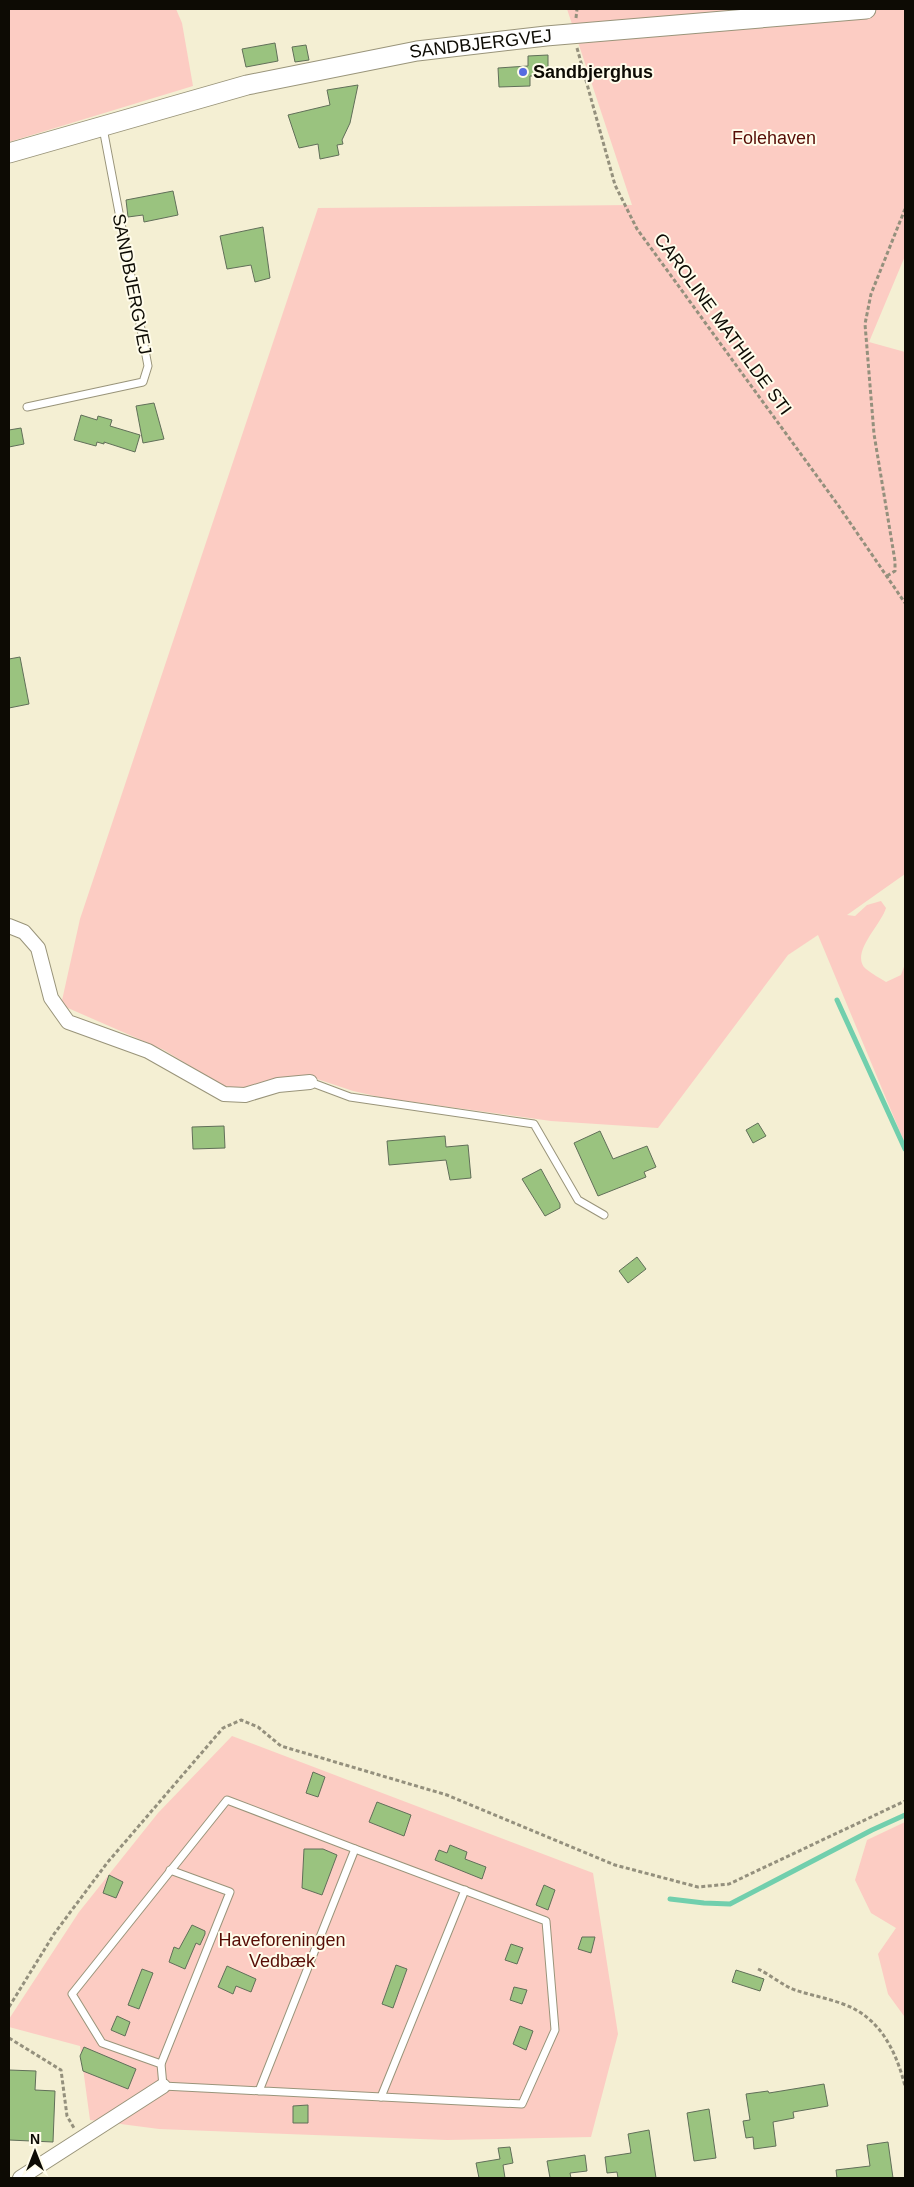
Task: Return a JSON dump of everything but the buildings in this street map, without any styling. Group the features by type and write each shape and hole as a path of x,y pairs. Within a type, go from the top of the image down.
{"street":[{"name":"SANDBJERGVEJ","path":"9,153 238,88 417,51 546,36 866,9"},
{"path":"9,926 24,932 38,948 51,998 68,1022 148,1051 224,1094 245,1095 278,1085 310,1082"},
{"path":"20,2178 163,2086"}],"lane":[{"name":"SANDBJERGVEJ","path":"28,407 143,382 148,366 103,127"},
{"path":"310,1082 350,1097 534,1124 578,1200 604,1215"},
{"path":"161,2064 102,2043 72,1994 170,1870 227,1800 546,1921 555,2030 522,2104 163,2086 161,2064 230,1892 170,1870"},
{"path":"259,2091 355,1850"},
{"path":"382,2097 465,1890"}],"path":[{"name":"CAROLINE MATHILDE STI","path":"573,34 615,185 638,229 905,603"},
{"path":"887,576 894,571 895,561 874,434 864,324 871,294 905,209"},
{"path":"9,2007 54,1934 107,1863 223,1728 241,1720 258,1727 281,1746 447,1795 615,1865 698,1887 729,1884 905,1801"},
{"path":"758,1969 777,1978 792,1989 844,2004 867,2015 885,2034 905,2086"},
{"path":"9,2038 61,2070 66,2116 81,2139"}],"green space":[{"path":"9,9 176,9 182,23 193,86 9,142"},
{"name":"Folehaven","path":"567,9 905,9 905,256 869,342 905,352 905,874 847,915 855,916 867,905 881,901 886,908 864,948 861,956 862,963 866,969 886,982 901,975 905,964 905,1144 818,935 788,955 658,1128 551,1121 384,1098 353,1091 311,1077 246,1088 226,1088 164,1050 61,1005 80,919 318,208 632,205"},
{"name":"Haveforeningen Vedbæk","path":"232,1736 593,1873 618,2034 591,2137 447,2140 159,2129 90,2120 80,2046 9,2027 9,2019 79,1912 158,1813"},
{"path":"905,1822 904,2016 888,1994 878,1954 896,1928 871,1913 855,1880 867,1840"}],"waterway":[{"path":"837,1000 905,1149"},
{"path":"670,1899 730,1904 872,1830 905,1815"}],"place":[{"name":"Sandbjerghus","path":"523,72"}]}
